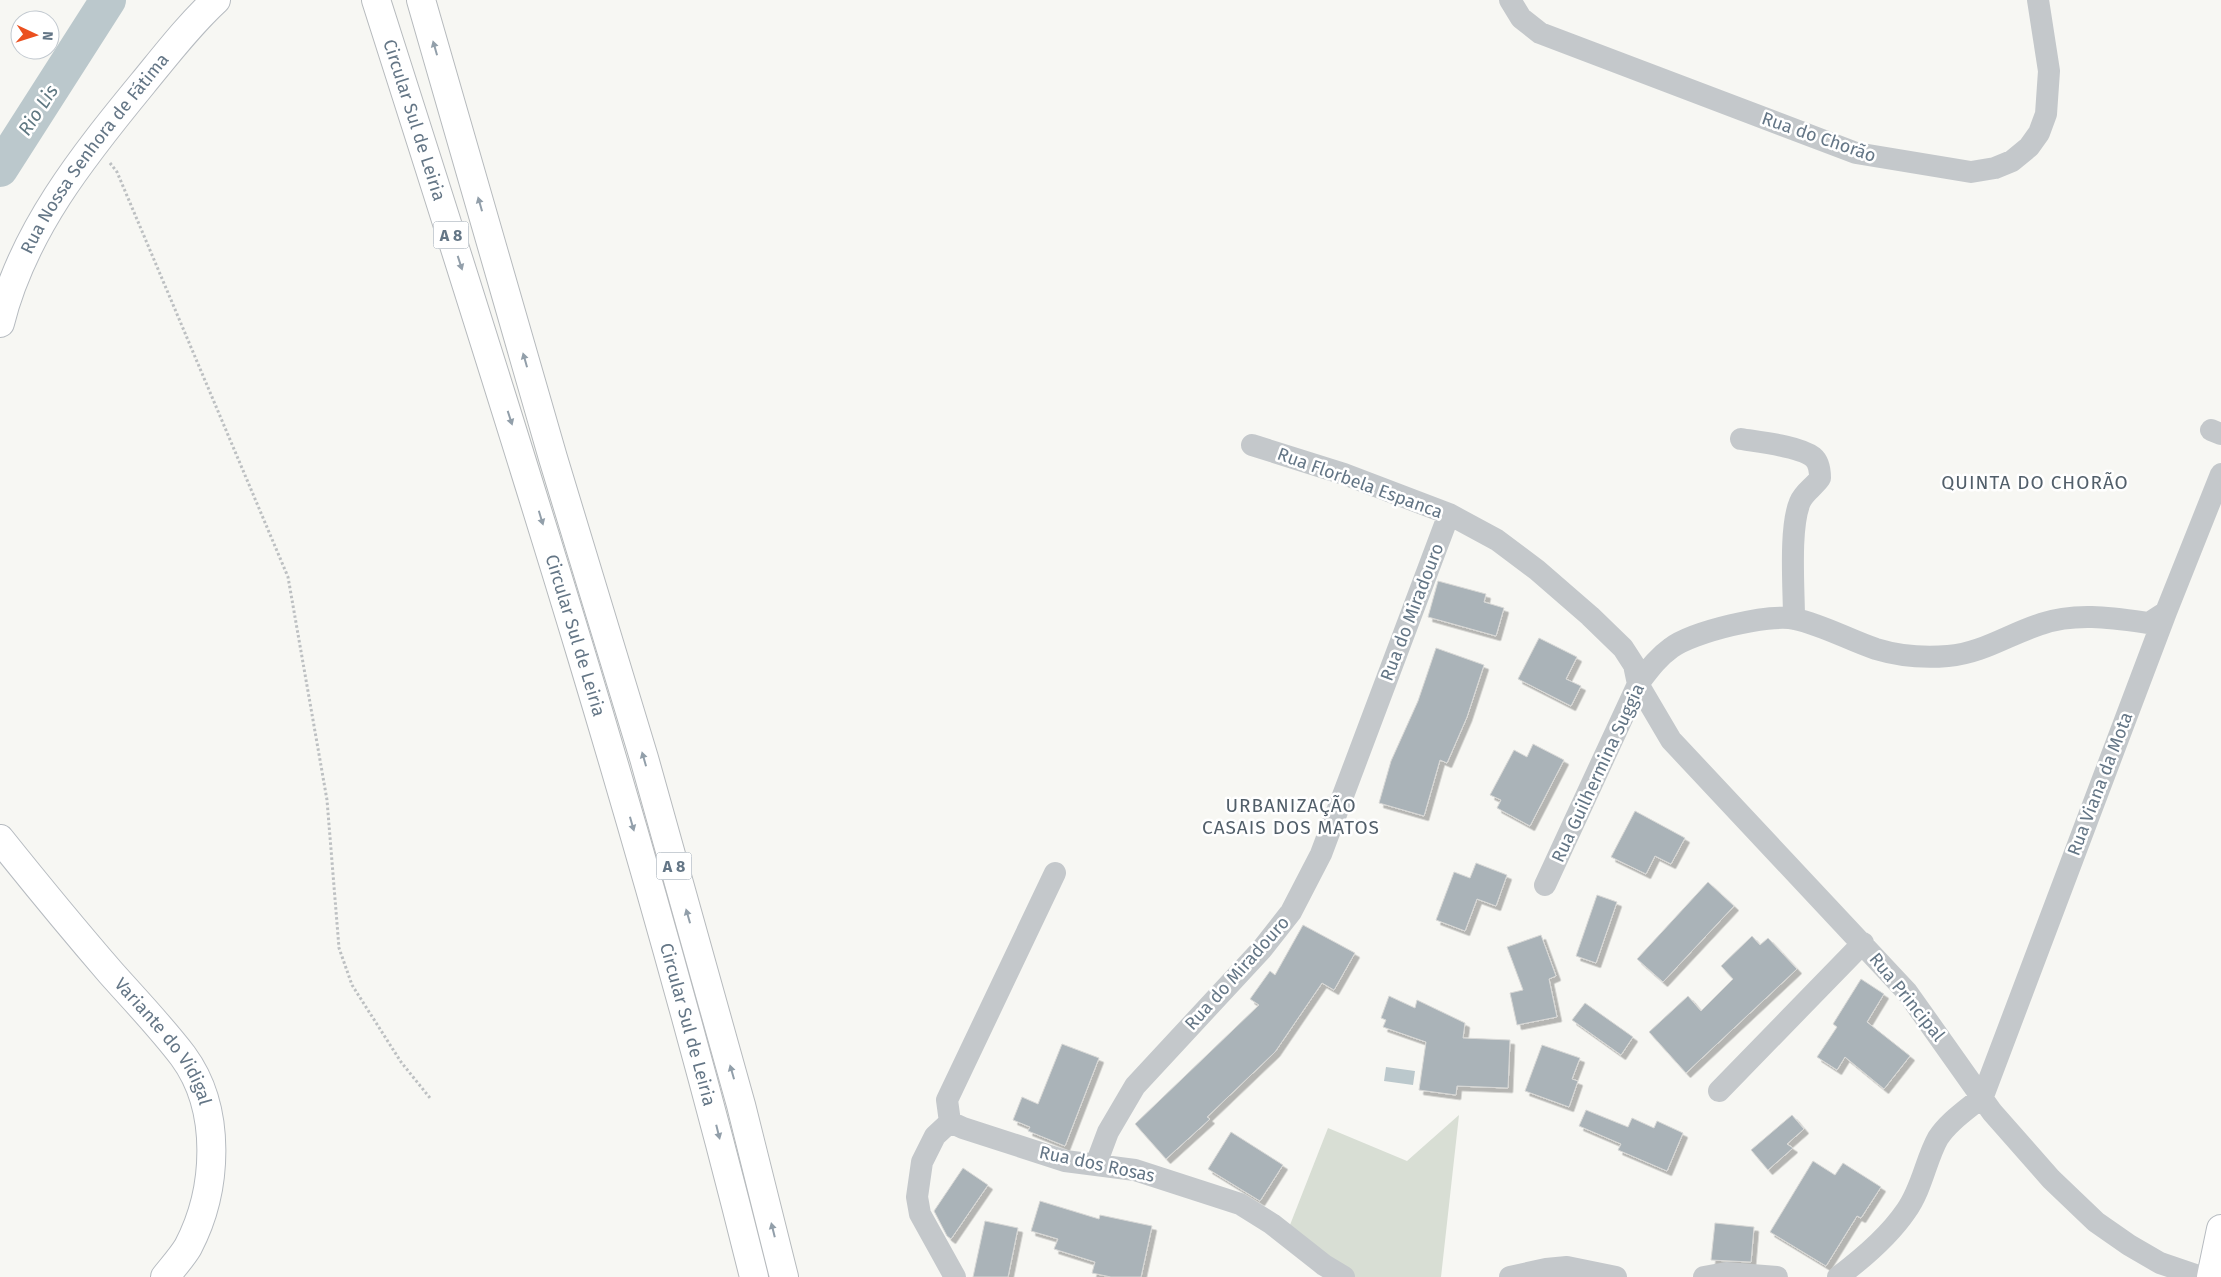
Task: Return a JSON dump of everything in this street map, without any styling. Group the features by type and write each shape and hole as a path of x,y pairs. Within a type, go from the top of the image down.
{"main road":[{"name":"Rua Nossa Senhora de Fátima","path":"0,324 11,285 36,230 59,193 94,144 153,71 216,0"},
{"name":"Circular Sul de Leiria","path":"376,0 527,471 640,854 716,1123 754,1277"},
{"name":"Circular Sul de Leiria","path":"421,0 553,458 644,758 741,1104 784,1277"},
{"name":"Variante do Vidigal","path":"0,838 50,902 183,1057 202,1091 212,1136 210,1172 199,1219 188,1247 165,1277"},
{"path":"2211,1277 2221,1229"}],"street":[{"name":"Rua do Chorão","path":"1510,0 1521,18 1540,32 1856,153 1971,172 1994,168 2012,161 2029,147 2039,133 2046,114 2050,71 2038,0"},
{"path":"1741,439 1799,451 1813,457 1818,463 1820,478 1801,500 1797,512 1794,559 1794,619"},
{"name":"Rua Florbela Espanca","path":"1252,445 1344,474 1449,514 1496,540 1537,570 1590,616 1623,648 1634,665 1638,684"},
{"name":"Rua Viana da Mota","path":"1982,1096 2166,612 2221,474"},
{"name":"Rua do Miradouro","path":"1096,1164 1108,1132 1135,1086 1262,949 1298,899 1321,854 1449,514"},
{"name":"Rua Guilhermina Suggia","path":"1546,885 1638,684 1659,658 1684,640 1777,617 1794,619 1878,650 1905,655 1938,656 1976,651 2053,620 2098,617 2149,623 2166,612"},
{"name":"Rua Principal","path":"1638,684 1671,740 1907,992 1992,1112 2051,1179 2096,1222 2129,1245 2160,1262 2201,1277"},
{"path":"955,1277 920,1214 917,1197 922,1162 935,1136 950,1122 947,1100 1055,873"},
{"path":"1719,1091 1863,943"},
{"path":"1838,1277 1896,1225 1908,1210 1941,1134 1982,1096"},
{"name":"Rua dos Rosas","path":"950,1122 963,1128 1066,1161 1135,1170 1240,1204 1279,1229 1324,1265 1344,1277"},
{"path":"1510,1277 1567,1267 1616,1277"},
{"path":"1704,1277 1726,1273 1777,1277"}],"path":[{"path":"94,144 117,172 288,577 327,800 339,948 352,985 401,1062 430,1098"}],"shaded area":[{"path":"1386,1067 1415,1071 1413,1085 1384,1081"},
{"path":"1459,1115 1441,1277 1353,1277 1288,1230 1328,1128 1407,1161"}],"building":[{"path":"1438,581 1486,594 1484,602 1504,608 1496,636 1428,617"},
{"path":"1539,638 1577,657 1566,679 1581,686 1571,706 1518,679"},
{"path":"1436,648 1484,665 1467,717 1447,763 1440,760 1424,816 1379,803 1391,761 1418,701"},
{"path":"1533,744 1564,760 1530,826 1497,808 1501,800 1490,795 1514,750 1527,757"},
{"path":"1635,811 1685,838 1671,864 1655,856 1646,874 1611,857"},
{"path":"1476,863 1507,875 1496,906 1477,899 1465,931 1436,920 1454,872 1470,878"},
{"path":"1708,882 1734,906 1663,982 1637,959"},
{"path":"1597,895 1617,902 1596,963 1576,956"},
{"path":"1303,925 1355,953 1334,990 1322,983 1275,1052 1207,1117 1210,1119 1166,1159 1135,1124 1259,1005 1250,999 1270,971 1275,975"},
{"path":"1541,935 1556,976 1549,979 1557,1017 1517,1025 1510,993 1523,990 1507,947"},
{"path":"1752,936 1760,945 1768,938 1797,969 1686,1073 1649,1032 1688,996 1701,1011 1733,979 1721,966"},
{"path":"1861,979 1884,994 1867,1022 1910,1056 1884,1089 1845,1057 1837,1070 1817,1057 1837,1027 1833,1024"},
{"path":"1389,996 1415,1008 1417,1000 1465,1023 1463,1038 1510,1040 1508,1088 1457,1086 1456,1095 1419,1090 1426,1042 1383,1027 1386,1020 1381,1018"},
{"path":"1585,1003 1633,1037 1621,1055 1572,1020"},
{"path":"1062,1044 1099,1058 1065,1146 1028,1131 1030,1127 1013,1120 1022,1097 1038,1104"},
{"path":"1542,1045 1580,1058 1572,1079 1578,1081 1569,1107 1525,1091"},
{"path":"1586,1110 1628,1127 1632,1118 1654,1128 1657,1121 1683,1133 1667,1171 1618,1150 1621,1144 1579,1126"},
{"path":"1792,1115 1804,1129 1787,1144 1793,1148 1768,1170 1751,1150"},
{"path":"1231,1132 1283,1165 1260,1201 1208,1169"},
{"path":"1813,1161 1835,1175 1843,1163 1881,1187 1861,1218 1857,1216 1826,1266 1770,1232"},
{"path":"963,1168 988,1185 951,1239 947,1236 934,1211"},
{"path":"1040,1201 1099,1219 1100,1215 1152,1226 1141,1277 1111,1277 1092,1273 1095,1262 1054,1249 1058,1239 1031,1231"},
{"path":"985,1221 1018,1228 1008,1277 973,1277"},
{"path":"1715,1223 1754,1227 1751,1262 1711,1260"}],"waterway":[{"name":"Rio Lis","path":"0,169 108,0"}],"district":[{"name":"QUINTA DO CHORÃO","path":"2035,482"},
{"name":"URBANIZAÇÃO CASAIS DOS MATOS","path":"1291,816"}]}
